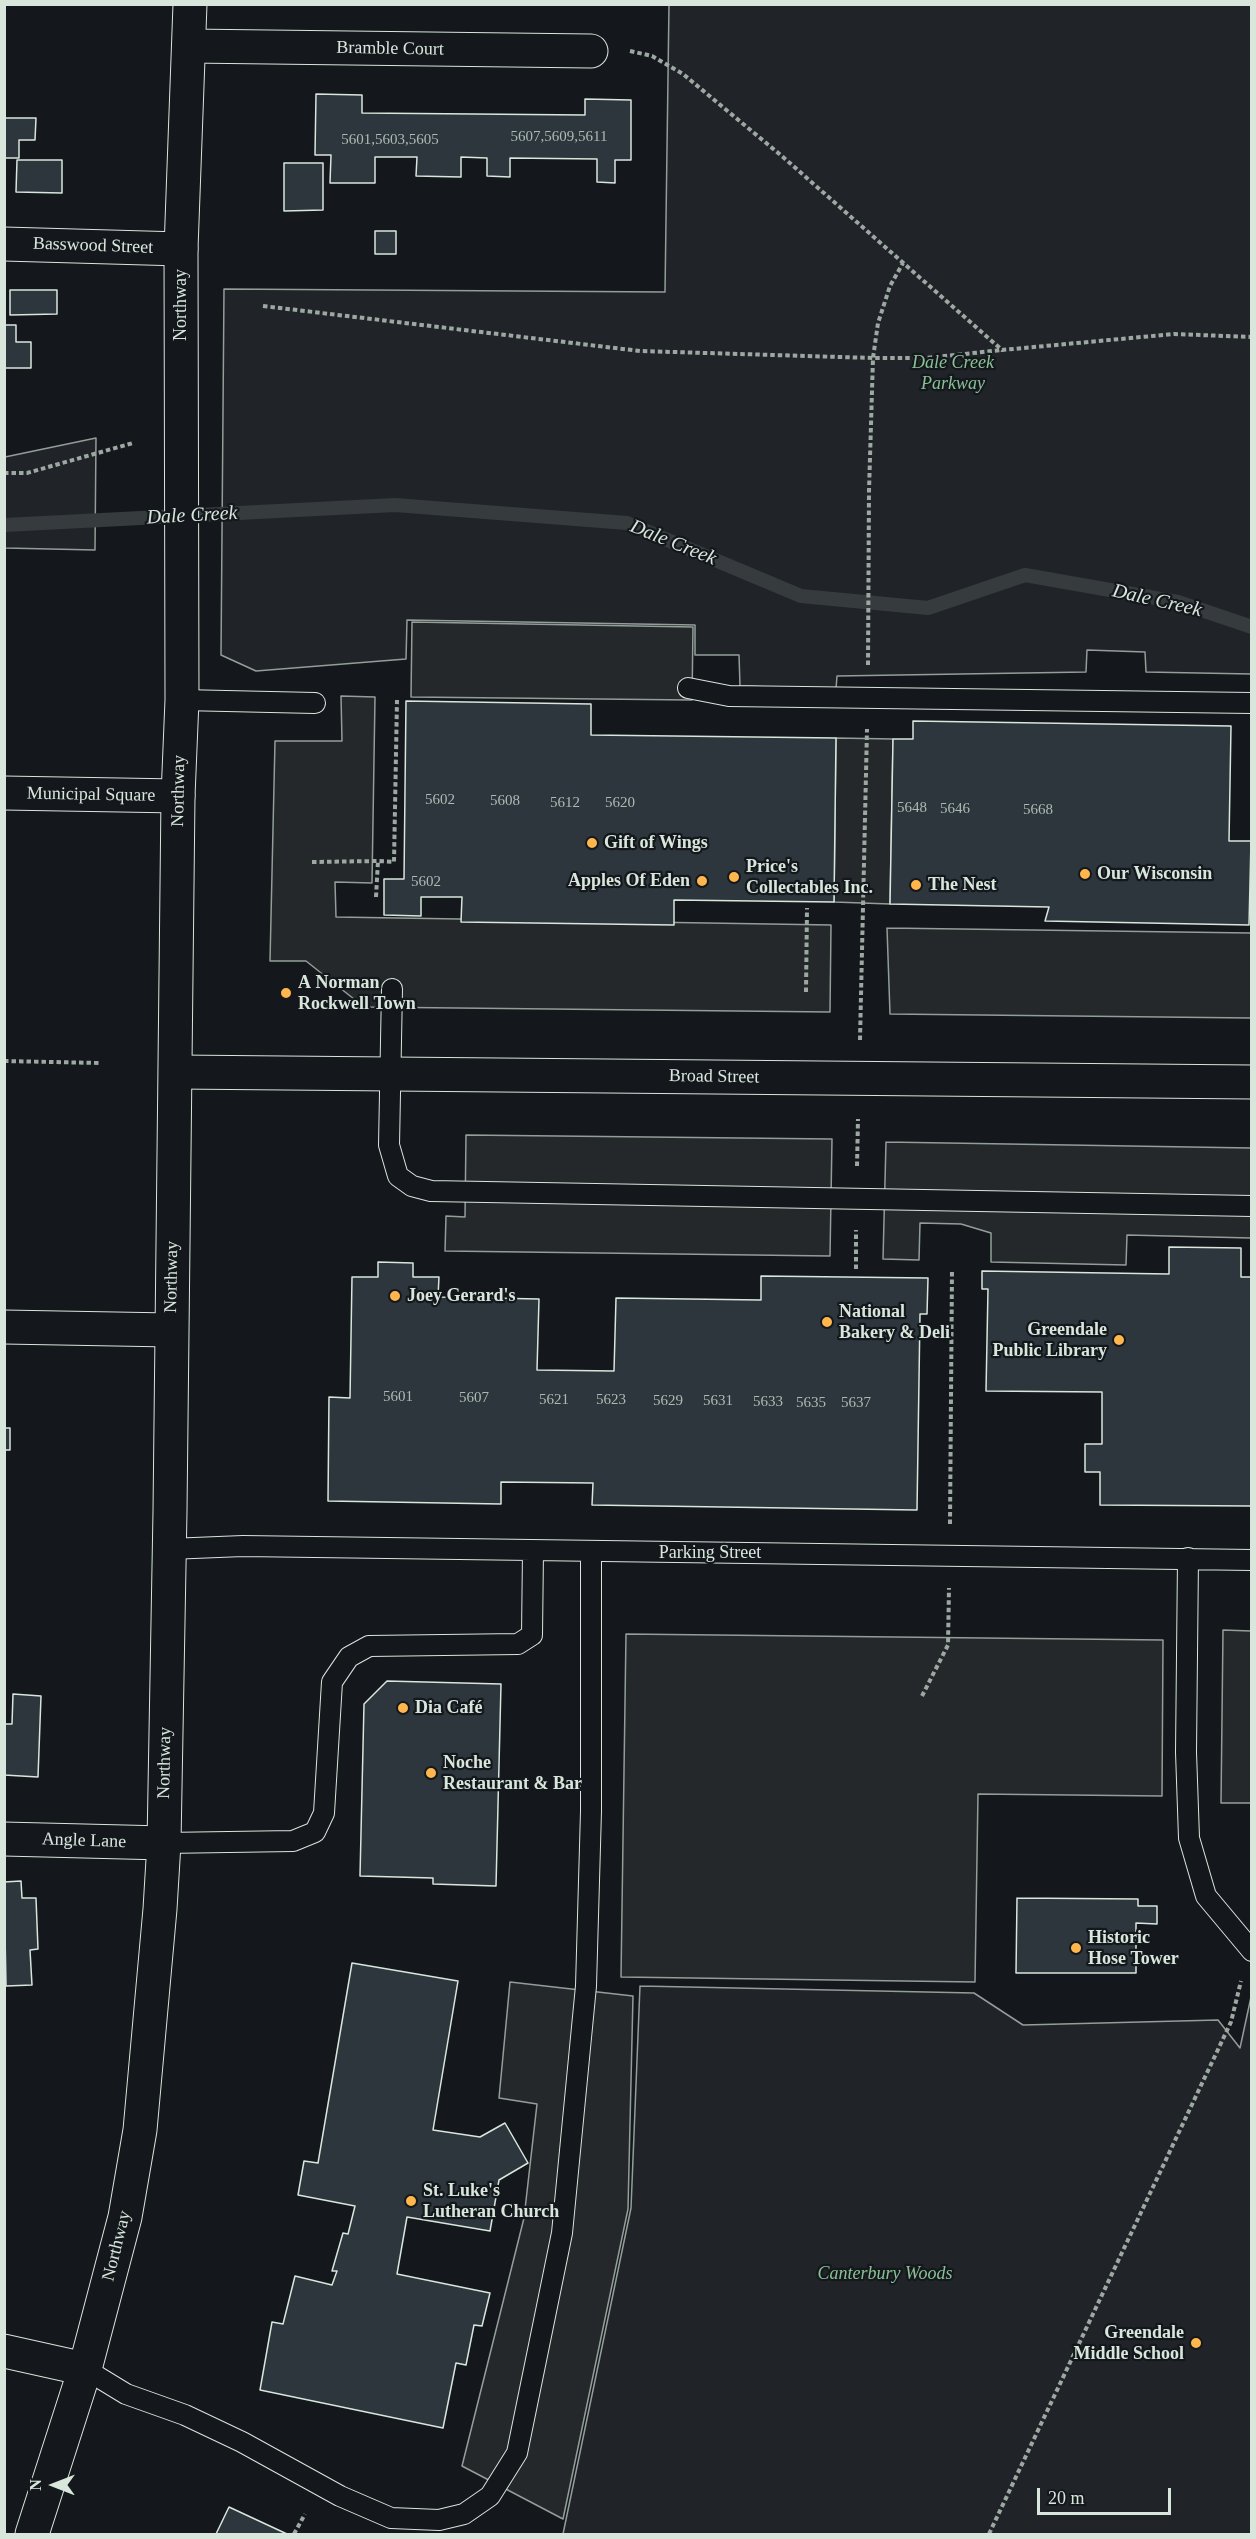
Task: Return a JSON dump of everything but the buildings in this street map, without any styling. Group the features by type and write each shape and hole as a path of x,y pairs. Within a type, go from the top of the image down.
{"street":[{"name":"Northway","path":"32,2535 85,2369 125,2217 140,2130 164,1843 177,1072 178,796 182,699 181,249 190,4"},
{"name":"Bramble Court","path":"189,46 591,51"},
{"name":"Basswood Street","path":"4,244 181,249"},
{"name":"Municipal Square","path":"4,793 178,796"},
{"name":"Broad Street","path":"177,1072 1251,1082"},
{"path":"4,1327 171,1330"},
{"name":"Angle Lane","path":"4,1839 164,1843"},
{"path":"4,2350 85,2369"}],"lane":[{"path":"688,687 729,696 1251,703"},
{"path":"182,699 315,703"},
{"path":"392,989 389,1145 398,1176 412,1186 431,1191 856,1201 1251,1206"},
{"name":"Parking Street","path":"169,1550 243,1546 591,1552 950,1554 1251,1560"},
{"path":"164,1843 293,1841 315,1832 324,1813 332,1682 350,1657 369,1647 518,1644 532,1635 534,1551"},
{"path":"85,2369 126,2394 185,2415 242,2442 340,2496 391,2518 439,2520 465,2514 490,2496 517,2453 562,2233 586,1986 591,1799 591,1552"},
{"path":"1188,1558 1186,1752 1189,1838 1206,1896 1250,1950"}],"path":[{"path":"591,51 621,49 652,56 683,74 783,156 1002,350"},
{"path":"856,1269 873,358 878,323 887,296 903,263"},
{"path":"263,306 640,351 926,358 1174,334 1251,337"},
{"path":"4,473 27,473 133,443"},
{"path":"312,862 394,862 397,700"},
{"path":"376,897 378,861"},
{"path":"806,992 807,908"},
{"path":"4,1061 100,1063"},
{"path":"922,1696 948,1645 952,1270"},
{"path":"989,2535 1231,2022 1250,1950"}],"green space":[{"name":"Dale Creek Parkway","path":"669,5 1251,5 1251,674 1146,672 1145,652 1087,650 1086,672 837,676 836,689 740,686 739,655 695,655 695,625 407,620 406,659 256,671 221,655 224,289 665,292"},
{"path":"96,438 95,550 5,548 5,457"},
{"name":"Canterbury Woods","path":"640,1986 974,1993 1023,2025 1218,2020 1240,2048 1251,1997 1251,2534 563,2534 631,2208"}],"shaded area":[{"path":"412,622 693,627 692,700 411,697"},
{"path":"341,696 375,697 372,883 335,882 336,917 831,925 830,1012 364,1007 306,961 270,961 275,741 342,741"},
{"path":"836,738 893,739 890,904 834,902"},
{"path":"887,928 1251,933 1251,1018 890,1014"},
{"path":"466,1135 832,1139 830,1256 445,1251 446,1216 465,1217"},
{"path":"886,1142 1251,1148 1251,1238 1127,1235 1126,1265 991,1262 991,1233 961,1224 920,1223 919,1260 883,1259"},
{"path":"1223,1630 1251,1631 1251,1803 1221,1803"},
{"path":"626,1634 1163,1640 1162,1796 978,1794 975,1982 621,1977"},
{"path":"510,1982 633,1996 628,2209 563,2519 462,2466 524,2218 537,2104 499,2098"}],"waterway":[{"name":"Dale Creek","path":"4,525 395,505 627,523 801,596 928,608 1025,575 1178,602 1252,627"}],"place":[{"name":"Gift of Wings","path":"592,843"},
{"name":"Our Wisconsin","path":"1085,874"},
{"name":"Price's Collectables Inc.","path":"734,877"},
{"name":"Apples Of Eden","path":"702,881"},
{"name":"The Nest","path":"916,885"},
{"name":"A Norman Rockwell Town","path":"286,993"},
{"name":"Joey Gerard's","path":"395,1296"},
{"name":"National Bakery & Deli","path":"827,1322"},
{"name":"Greendale Public Library","path":"1119,1340"},
{"name":"Dia Café","path":"403,1708"},
{"name":"Noche Restaurant & Bar","path":"431,1773"},
{"name":"Historic Hose Tower","path":"1076,1948"},
{"name":"St. Luke's Lutheran Church","path":"411,2201"},
{"name":"Greendale Middle School","path":"1196,2343"}]}
